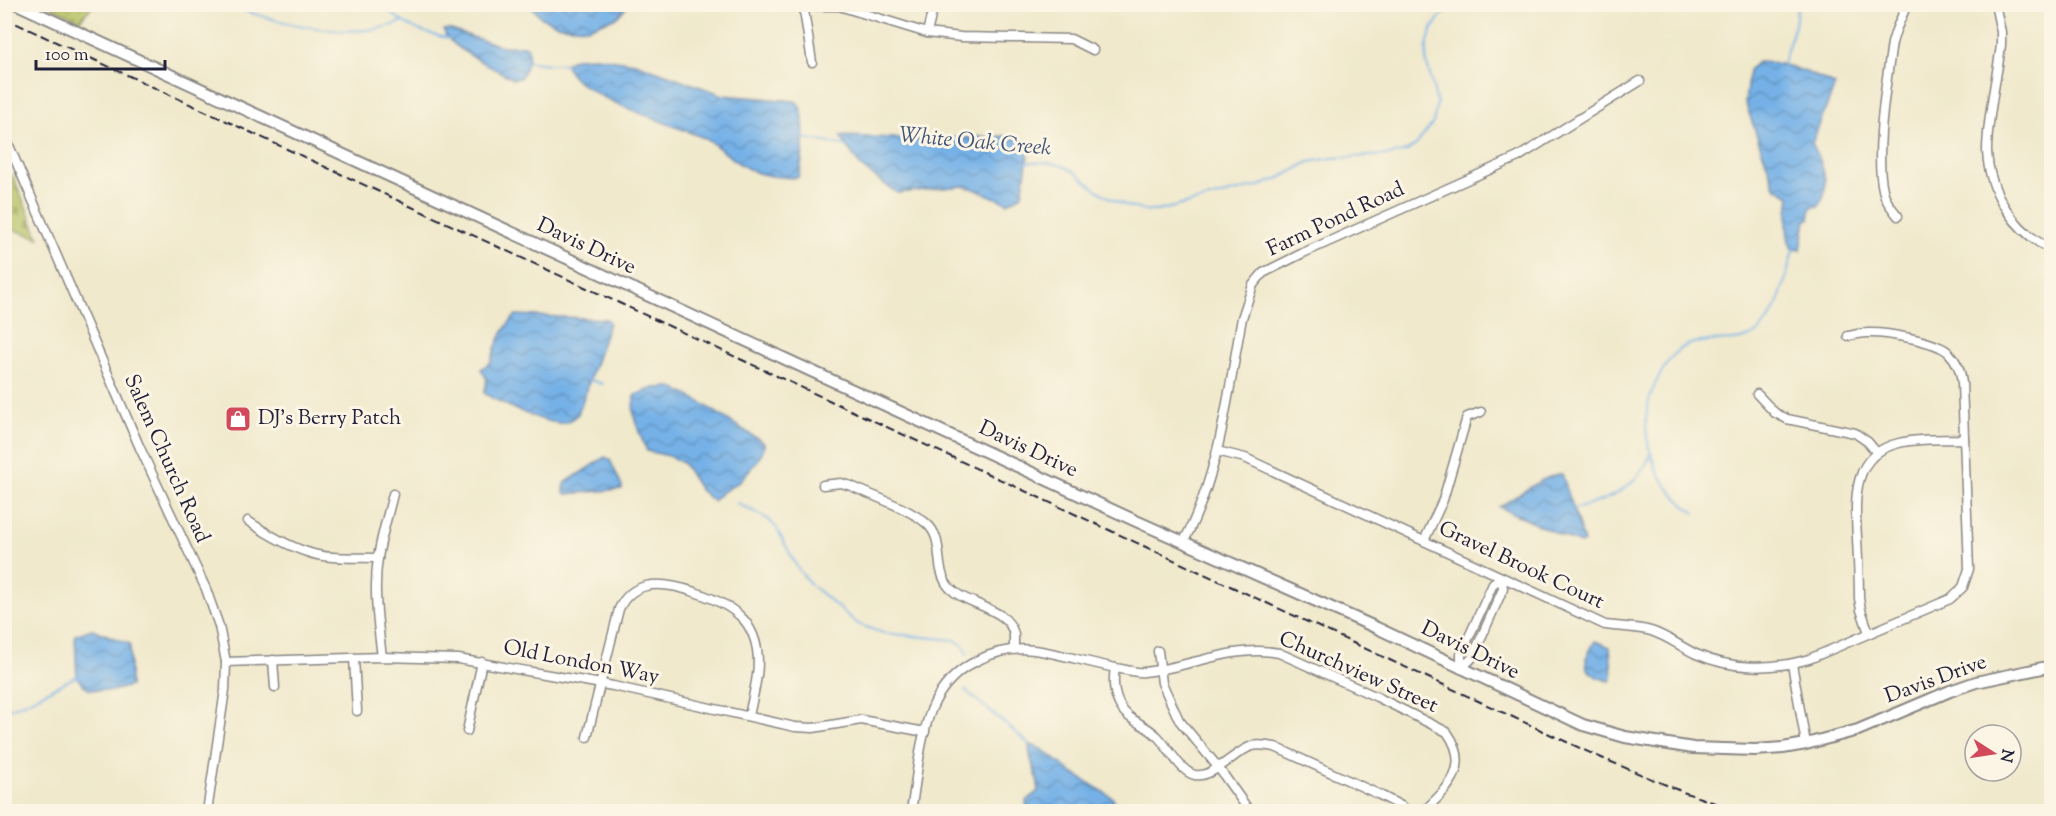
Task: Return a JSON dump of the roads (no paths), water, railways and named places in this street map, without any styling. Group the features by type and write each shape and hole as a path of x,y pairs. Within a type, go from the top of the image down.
{"main road":[{"name":"Davis Drive","path":"17,4 1183,543 1377,628 1566,718 1625,737 1693,748 1755,750 1806,744 1858,730 1976,682 2052,666"}],"street":[{"path":"927,33 934,4"},
{"path":"1898,216 1886,200 1880,151 1892,43 1907,4"},
{"path":"1995,4 2001,45 1988,135 1990,171 1999,198 2011,217 2031,238 2052,250"},
{"path":"812,62 803,5 839,6 927,33 962,37 1071,39 1093,50"},
{"name":"Farm Pond Road","path":"1183,543 1200,506 1217,451 1242,318 1254,285 1263,273 1518,157 1640,81"},
{"name":"Salem Church Road","path":"4,134 140,448 206,589 219,626 226,662 225,690 207,812"},
{"name":"Gravel Brook Court","path":"1217,451 1245,458 1605,625 1648,630 1707,658 1750,667 1792,664 1809,659 1950,599 1963,587 1970,561 1959,367 1950,354 1937,346 1886,334 1868,333 1848,336"},
{"path":"1757,394 1775,413 1787,419 1855,433 1868,442 1877,453"},
{"path":"1424,541 1443,500 1467,417 1481,412"},
{"path":"1869,633 1859,598 1855,500 1860,475 1877,453 1898,443 1964,439"},
{"path":"823,485 841,483 851,486 915,515 927,524 937,538 940,569 947,585 956,594 988,608 1005,621 1014,634 1014,649"},
{"path":"382,657 376,607 378,558 393,494"},
{"path":"248,521 284,543 308,553 331,557 378,558"},
{"path":"1461,669 1461,654 1493,584 1502,578"},
{"path":"587,737 616,619 623,600 632,592 645,586 660,585 681,589 725,605 740,616 749,627 755,641 758,662 749,716"},
{"name":"Churchview Street","path":"911,811 925,732 933,708 948,684 958,674 981,659 1014,649 1040,651 1142,672 1242,652 1279,653 1447,732 1454,743 1458,762 1454,777 1423,812"},
{"path":"1158,651 1167,696 1179,720 1218,767 1250,812"},
{"name":"Old London Way","path":"226,662 382,657 458,659 566,679 601,683 795,727 813,728 861,720 925,732"},
{"path":"354,658 357,711"},
{"path":"273,660 275,687"},
{"path":"467,731 482,662"},
{"path":"1792,664 1806,744"},
{"path":"1115,668 1113,679 1115,693 1126,714 1157,735 1186,770 1195,775 1205,774 1250,746 1275,747 1378,794 1409,812"}],"water":[{"path":"530,5 629,5 617,17 588,28 561,26 542,18"},
{"path":"448,29 501,46 527,46 528,58 522,75 520,78 513,79 473,57 453,43 444,30"},
{"path":"596,57 635,63 723,95 795,101 802,114 803,125 802,160 798,177 773,176 750,170 704,138 626,108 585,86 572,75 566,63 575,58"},
{"path":"1757,62 1788,66 1835,85 1812,143 1822,166 1825,191 1819,206 1811,207 1809,219 1806,220 1801,250 1792,249 1788,236 1790,196 1775,187 1745,102 1749,70"},
{"path":"840,136 923,139 1011,136 1025,141 1029,149 1022,195 1008,203 962,186 897,193 861,167"},
{"path":"516,315 607,319 609,323 578,414 565,423 555,423 535,417 484,393 487,380 481,369 491,362 500,337"},
{"path":"671,387 695,399 764,443 758,460 739,482 713,501 700,490 683,463 669,456 647,451 639,431 633,409 635,395 654,388"},
{"path":"605,457 610,460 622,489 567,494 564,492 565,483"},
{"path":"1562,474 1584,542 1580,544 1499,507 1540,481"},
{"path":"92,629 130,644 130,686 112,691 88,689 77,678 75,635"},
{"path":"1595,641 1610,647 1612,678 1610,681 1597,677 1587,669 1586,658"},
{"path":"1029,744 1043,750 1074,774 1112,797 1120,811 1035,812 1033,808 1027,809 1026,801 1038,791"}],"waterway":[{"path":"223,4 312,28 358,31 402,22"},
{"name":"White Oak Creek","path":"383,4 412,27 448,38"},
{"name":"White Oak Creek","path":"1026,162 1064,166 1114,200 1131,207 1157,211 1262,185 1309,162 1332,158 1390,155 1407,151 1416,145 1433,123 1437,104 1426,59 1427,46 1431,31 1452,4"},
{"path":"1782,66 1795,25 1798,4"},
{"name":"White Oak Creek","path":"525,61 567,64"},
{"name":"White Oak Creek","path":"803,138 848,146"},
{"path":"1695,513 1679,500 1666,485 1656,468 1646,430 1647,411 1652,392 1670,360 1685,346 1699,342 1748,337 1763,327 1779,299 1794,247"},
{"path":"587,379 603,384"},
{"path":"1574,509 1620,492 1637,476 1651,454"},
{"path":"737,503 766,518 776,527 797,567 810,584 858,624 883,633 955,640 964,646 967,654"},
{"path":"4,711 79,675"},
{"path":"965,690 1029,744"}],"railway":[{"path":"4,18 1597,756 1683,792 1741,812"}],"place":[{"name":"DJ's Berry Patch","path":"238,419"}]}
